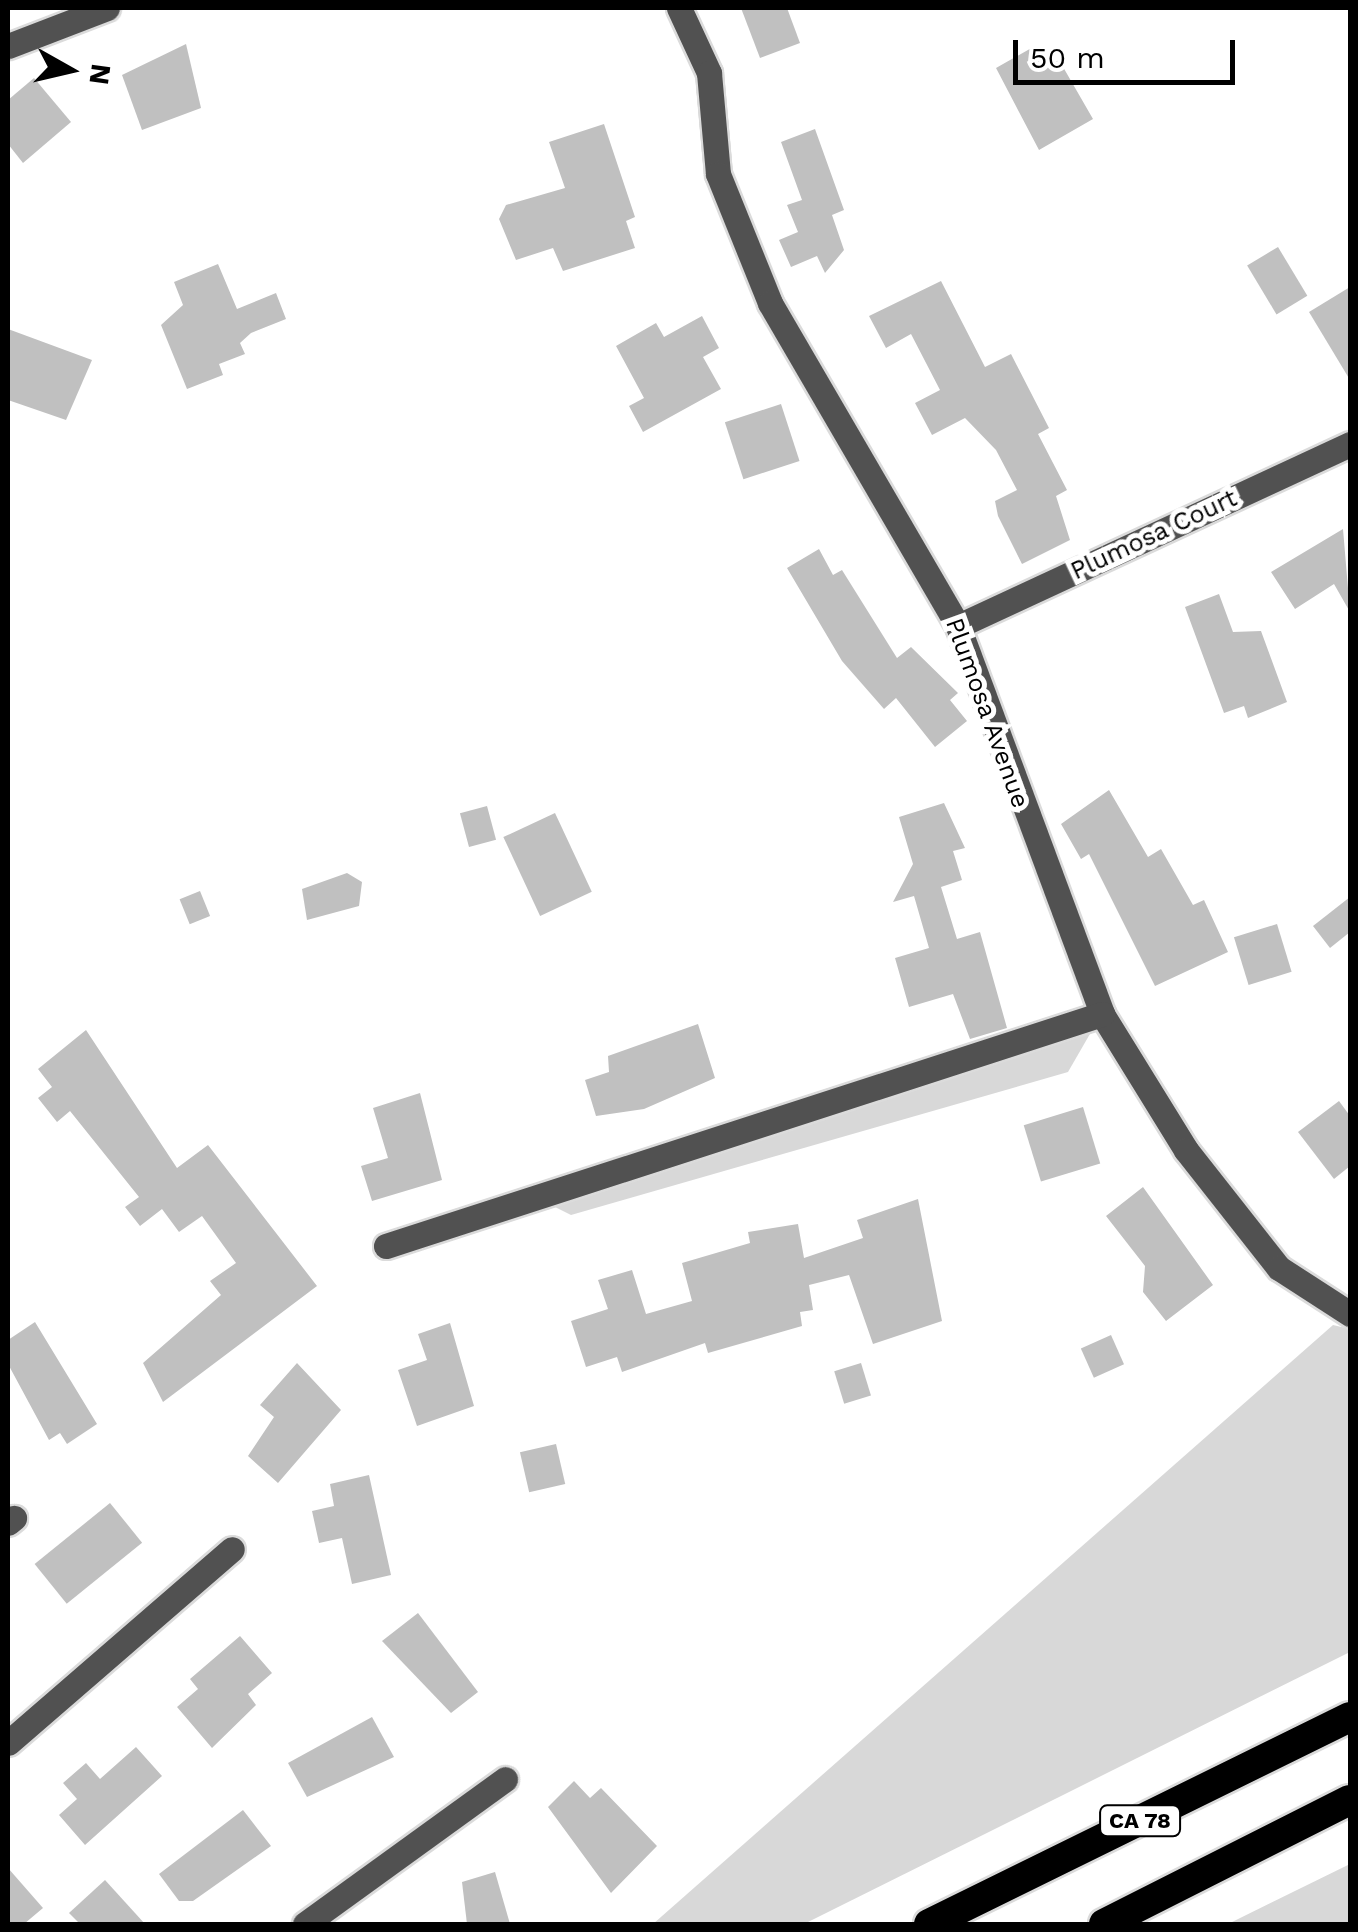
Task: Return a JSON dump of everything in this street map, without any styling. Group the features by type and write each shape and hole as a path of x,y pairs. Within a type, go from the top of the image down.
{"highway":[{"name":"CA 78","path":"929,1924 1350,1716"},
{"path":"1104,1924 1350,1800"}],"street":[{"path":"8,46 107,8"},
{"name":"Plumosa Avenue","path":"679,8 709,73 718,174 770,303 958,626 1102,1014 1186,1150 1279,1268 1350,1314"},
{"name":"Plumosa Court","path":"958,626 1350,444"},
{"path":"386,1246 1102,1014"},
{"path":"8,1743 232,1548"},
{"path":"304,1924 506,1778"}],"shaded area":[{"path":"1098,1020 1068,1072 571,1215 545,1202"},
{"path":"1333,1325 1350,1329 1350,1652 804,1924 653,1924"},
{"path":"1350,1864 1350,1924 1228,1924"}],"building":[{"path":"741,8 787,8 800,43 760,58"},
{"path":"186,44 201,108 142,130 122,75"},
{"path":"1035,46 1047,67 1059,60 1093,119 1039,150 996,68"},
{"path":"34,78 71,122 23,163 8,144 8,100"},
{"path":"604,124 635,217 626,221 635,248 563,271 553,248 516,260 499,219 506,205 565,188 549,142"},
{"path":"815,129 844,210 832,215 844,250 825,273 817,256 791,267 779,240 798,232 787,205 802,200 781,142"},
{"path":"1278,247 1307,296 1276,314 1247,266"},
{"path":"218,264 237,309 276,293 286,319 251,333 240,343 245,354 219,364 223,375 187,389 161,325 183,305 174,282"},
{"path":"941,281 985,367 1011,354 1049,428 1038,434 1067,490 1056,496 1070,540 1022,564 998,516 995,501 1017,490 996,450 965,418 932,435 915,403 940,390 911,334 886,348 869,316"},
{"path":"1350,287 1350,380 1309,312"},
{"path":"702,316 719,348 703,357 721,389 643,432 629,406 644,398 616,346 656,323 664,337"},
{"path":"8,329 92,360 66,420 8,400"},
{"path":"781,404 800,461 743,479 725,422"},
{"path":"1343,529 1350,612 1334,584 1295,609 1271,572"},
{"path":"819,549 833,575 842,570 897,658 911,647 958,693 950,700 967,721 935,747 896,698 884,709 842,661 787,568"},
{"path":"1219,594 1233,632 1261,631 1287,702 1248,718 1244,706 1224,713 1185,607"},
{"path":"1109,790 1148,857 1161,849 1193,905 1204,900 1228,952 1155,986 1089,854 1081,859 1061,824"},
{"path":"944,803 965,848 953,851 962,880 941,887 957,939 980,932 1007,1028 970,1039 953,994 909,1007 895,958 929,948 914,896 893,902 913,864 899,817"},
{"path":"487,806 496,840 469,847 460,813"},
{"path":"555,813 592,892 540,916 503,837"},
{"path":"347,873 362,882 359,906 307,920 302,889"},
{"path":"200,891 210,916 190,924 180,899"},
{"path":"1350,897 1350,932 1330,948 1313,926"},
{"path":"1277,924 1292,972 1249,985 1234,937"},
{"path":"698,1024 715,1078 644,1109 596,1116 585,1080 609,1072 608,1056"},
{"path":"86,1030 177,1168 208,1145 317,1286 163,1402 143,1363 221,1295 210,1281 236,1263 202,1216 179,1232 162,1209 140,1226 125,1207 139,1197 70,1111 57,1122 38,1098 52,1087 38,1069"},
{"path":"420,1093 442,1180 372,1201 361,1166 388,1158 373,1108"},
{"path":"1339,1101 1350,1116 1350,1166 1334,1179 1298,1132"},
{"path":"1083,1107 1100,1163 1041,1182 1024,1125"},
{"path":"1143,1187 1213,1285 1166,1321 1143,1292 1145,1266 1106,1216"},
{"path":"918,1199 942,1321 873,1344 849,1275 809,1285 813,1310 800,1312 802,1326 708,1353 705,1343 622,1372 617,1357 586,1367 571,1321 608,1309 598,1280 632,1270 646,1314 692,1301 682,1263 750,1243 748,1232 798,1224 804,1258 863,1238 857,1220"},
{"path":"35,1322 97,1424 67,1444 60,1433 49,1440 8,1364 8,1340"},
{"path":"450,1323 474,1406 417,1426 398,1370 427,1360 418,1334"},
{"path":"1111,1335 1124,1364 1094,1378 1081,1348"},
{"path":"297,1363 341,1410 278,1483 248,1456 274,1417 260,1405"},
{"path":"861,1363 871,1396 844,1404 834,1371"},
{"path":"556,1444 565,1484 529,1492 520,1452"},
{"path":"369,1475 391,1575 352,1584 342,1538 319,1543 312,1511 334,1506 330,1484"},
{"path":"110,1503 142,1543 67,1604 35,1564"},
{"path":"418,1613 478,1692 451,1713 382,1641"},
{"path":"240,1636 272,1673 248,1694 256,1705 212,1748 177,1707 198,1689 190,1679"},
{"path":"372,1717 394,1757 307,1797 288,1763"},
{"path":"136,1747 162,1776 85,1845 59,1815 77,1799 63,1783 86,1763 100,1779"},
{"path":"574,1781 590,1798 601,1788 657,1846 611,1893 548,1807"},
{"path":"243,1810 271,1846 193,1901 179,1901 159,1874"},
{"path":"8,1868 43,1908 24,1924 8,1924"},
{"path":"495,1872 510,1924 467,1924 462,1882"},
{"path":"105,1880 145,1924 80,1924 69,1913"}]}
